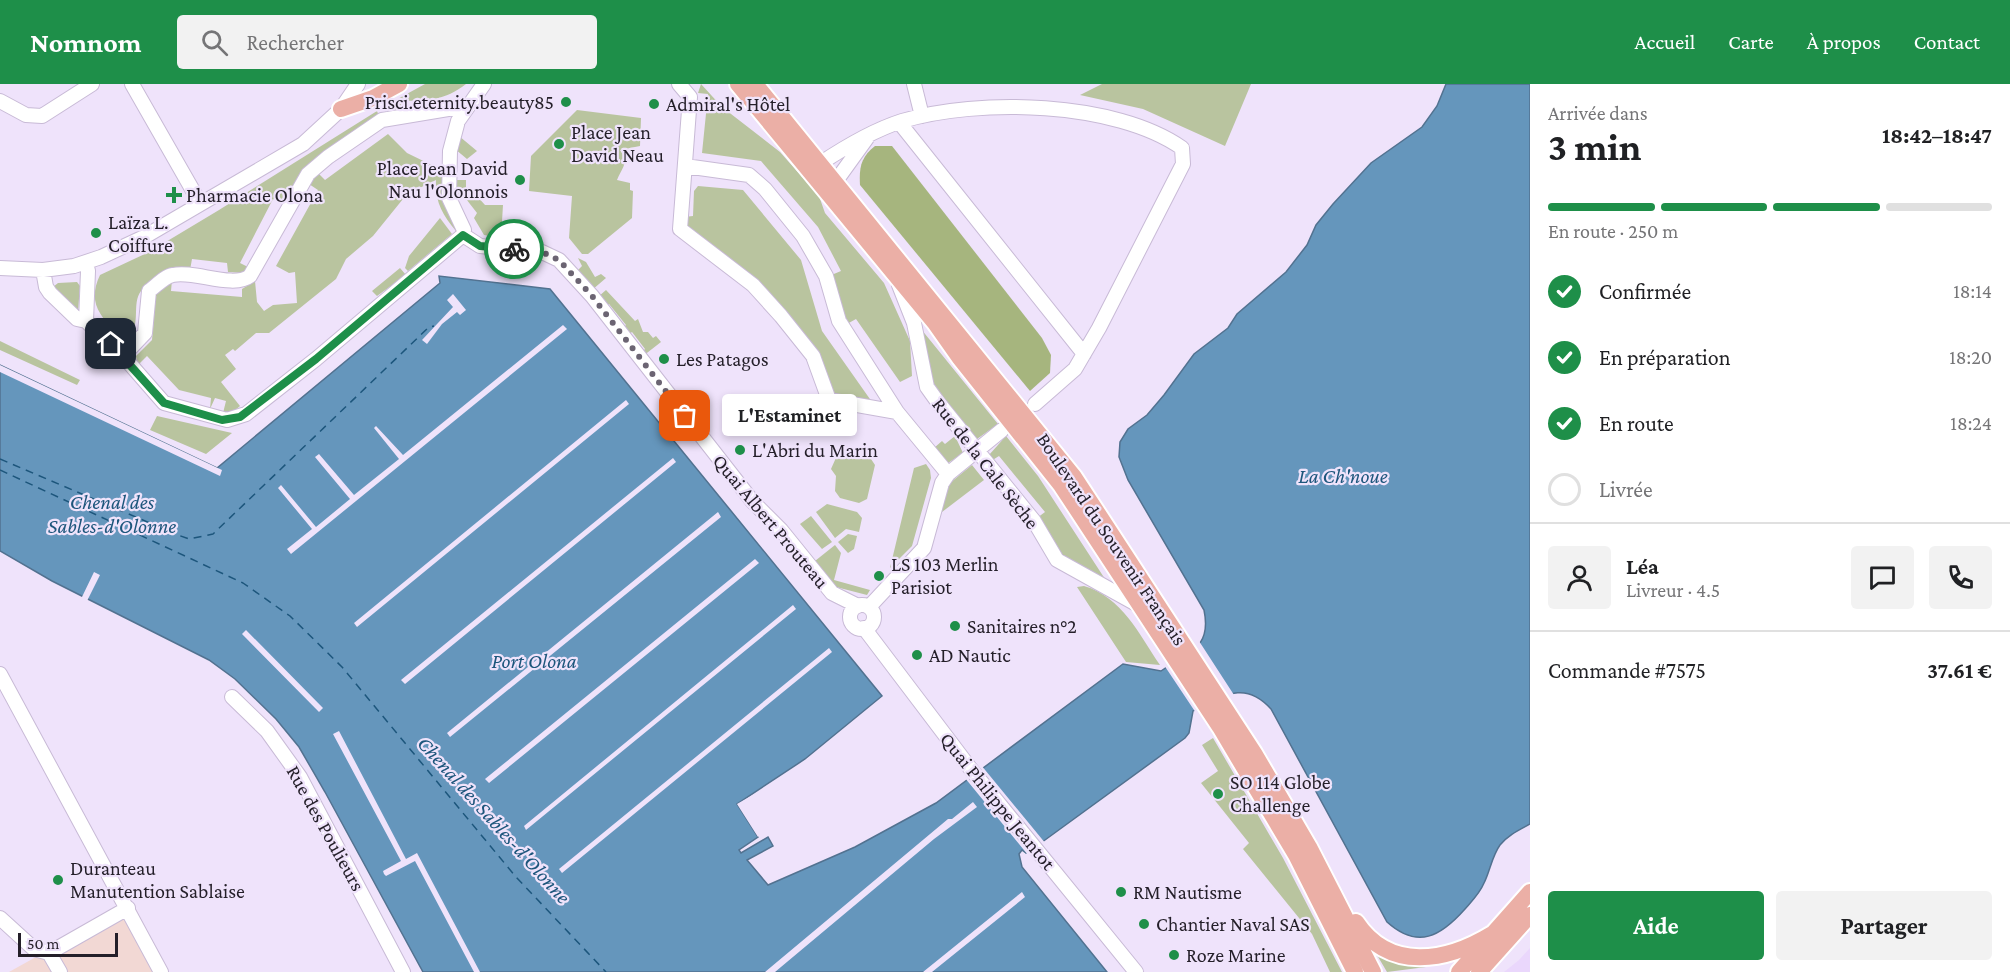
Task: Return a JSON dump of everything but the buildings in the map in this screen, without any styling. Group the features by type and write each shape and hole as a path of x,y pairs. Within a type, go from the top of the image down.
{"main road":[{"path":"341,109 374,98 399,84"},
{"name":"Boulevard du Souvenir Français","path":"738,84 893,272 1054,477 1141,607 1172,640"},
{"name":"Boulevard du Souvenir Français","path":"756,84 1048,442 1074,477 1172,640 1288,811 1373,972"},
{"name":"Boulevard du Souvenir Français","path":"1227,723 1355,972"},
{"path":"1459,972 1530,892"},
{"path":"1333,894 1345,902 1368,939 1384,951 1404,959 1424,962 1442,959 1464,951 1492,934"},
{"path":"1479,972 1530,915"}],"street":[{"path":"0,101 26,115 42,116 92,84"},
{"path":"132,84 200,203"},
{"path":"0,268 43,270 86,263 144,237 303,144 341,109 358,84"},
{"path":"43,270 46,287 51,293 78,319 86,321 123,356 164,403 222,420 246,414 316,359 463,235 464,230 449,198 449,158 455,127 466,106 484,84"},
{"path":"680,84 690,97 680,229 753,285 781,316 813,356 829,400 897,412"},
{"path":"914,84 922,116"},
{"path":"123,356 145,333 149,291 160,282 172,275 239,281 250,276 308,174 350,139 385,119 445,112 466,106"},
{"path":"821,163 899,122 922,116 1004,107 1072,111 1142,128 1169,139 1182,148 1183,164 1084,354 1067,377 1035,404"},
{"path":"899,122 1084,354"},
{"path":"836,181 869,137"},
{"path":"685,166 749,175 758,181 803,236 826,276 839,321 897,412 935,455 948,474"},
{"name":"Quai Albert Prouteau","path":"463,235 480,246 542,252 559,260 592,296 753,502 787,537 832,593 863,607"},
{"path":"86,263 88,271 86,321"},
{"name":"Rue de la Cale Sèche","path":"893,272 914,323 927,387 1034,521 1057,560 1141,607"},
{"path":"863,607 924,548 942,483 948,474 1002,430"},
{"name":"Quai Philippe Jeantot","path":"863,607 852,611 851,619 855,626 864,628 970,768 1136,972"},
{"path":"0,674 161,972"},
{"name":"Rue des Poulieurs","path":"232,697 267,730 300,777 403,972"},
{"path":"0,918 34,949 49,953 128,908"},
{"path":"49,953 60,972"}],"shaded area":[{"path":"133,903 167,972 9,972"},
{"path":"1530,948 1530,972 1504,972 1519,960"}],"green space":[{"path":"425,84 466,84 443,97 402,101 403,112 388,113 383,110 383,107"},
{"path":"701,84 722,107 780,152 819,196 825,213 884,283 910,341 912,376 900,382 856,319 847,324 829,276 841,271 818,227 761,161 702,153 708,94 698,93"},
{"path":"1102,84 1251,84 1225,146 1143,109 1080,95"},
{"path":"577,110 641,118 640,146 620,150 625,162 617,180 630,183 630,190 633,191 632,218 588,254 582,254 569,238 572,196 529,191 531,156"},
{"path":"377,111 379,116 336,144 284,205 273,199 240,263 248,267 244,273 228,272 227,263 192,259 190,270 157,280 141,291 138,296 135,326 128,336 121,336 122,333 117,329 115,331 104,319 95,299 100,275 149,252"},
{"path":"388,134 407,153 446,172 445,204 458,229 456,231 440,207 436,180 407,194 373,236 346,259 336,279 269,333 256,333 235,351 233,349 225,355 236,369 221,382 240,406 233,412 223,413 226,401 215,398 210,409 211,398 179,390 147,356 139,364 137,362 136,356 152,340 156,294 172,280 171,291 242,297 242,289 255,281 257,302 264,311 273,305 297,303 295,272 289,273 276,266 318,190 309,184 317,172 325,180"},
{"path":"459,136 477,151 467,159 455,149"},
{"path":"875,146 892,146 1042,338 1051,355 1050,373 1030,391 860,185 862,163"},
{"path":"452,180 466,180 466,188 472,197 476,195 485,205 503,205 501,238 484,235 474,218 477,213 463,195 453,201"},
{"path":"698,186 743,190 801,260 822,331 872,402 832,395 818,357 717,249 697,238 685,227 684,217 693,216 694,191"},
{"path":"440,218 452,234 408,271 405,268 409,256"},
{"path":"578,258 586,262 595,277 601,274 606,278 592,290 577,271 582,266"},
{"path":"400,268 406,275 377,296 372,291"},
{"path":"77,282 80,286 78,312 53,287 58,283"},
{"path":"606,290 635,321 638,319 643,332 648,332 653,338 656,336 661,342 643,356 641,353 645,349 632,332 628,335 623,328 626,325 609,304 605,306 598,297"},
{"path":"921,329 998,424 977,439 967,431 930,381"},
{"path":"0,341 80,380 77,385 0,350"},
{"path":"157,416 232,433 206,454 150,430"},
{"path":"955,436 963,453 948,463 934,448 942,441 945,444"},
{"path":"1006,436 1038,476 1105,579 1061,556 1037,518 1045,512 999,456 991,461 989,455"},
{"path":"839,451 871,459 875,465 867,499 859,503 840,498 835,491 836,476 831,469"},
{"path":"926,464 931,478 912,546 890,568 914,468"},
{"path":"972,465 984,480 942,512 939,509 945,487"},
{"path":"827,504 857,512 862,518 859,532 846,529 835,538 816,512"},
{"path":"811,516 832,542 822,549 800,524"},
{"path":"848,534 857,536 854,549 848,553 838,542"},
{"path":"835,545 841,553 834,580 870,590 867,595 836,587 815,561"},
{"path":"1084,586 1097,591 1119,608 1137,629 1160,665 1126,662 1077,587"},
{"path":"1213,738 1283,858 1342,972 1330,972 1312,934 1243,849 1249,843 1201,783 1218,771 1202,745"},
{"path":"1378,953 1402,964 1426,967 1387,972"}],"water":[{"path":"1446,84 1530,84 1530,824 1500,845 1476,897 1447,926 1429,936 1409,936 1387,922 1271,709 1252,695 1242,693 1223,696 1193,711 1189,733 1185,738 1045,840 1026,853 1022,850 1019,854 1022,867 1107,972 423,972 299,747 276,719 235,679 209,660 52,581 0,551 0,365 217,468 440,283 439,276 550,289 882,696 805,759 737,804 758,837 739,850 741,853 768,837 773,846 747,860 768,885 855,847 936,803 1123,664 1161,671 1196,648 1205,633 1204,610 1128,480 1119,457 1120,442 1128,429 1147,415 1164,395 1194,354 1228,328 1237,314 1286,272 1307,245 1316,225 1371,163 1422,127 1437,106"}],"pier":[{"path":"453,294 466,310 460,315 457,312 442,324 427,344 422,340 453,307 447,300"},
{"path":"563,325 567,329 291,554 287,549 312,529 278,488 281,485 316,527 350,499 315,457 319,454 354,495 399,459 374,428 376,426 403,455"},
{"path":"0,365 222,470 220,476 0,372"},
{"path":"626,400 629,404 357,627 354,623"},
{"path":"673,458 676,462 405,684 401,680"},
{"path":"718,512 721,517 450,737 447,733"},
{"path":"755,559 759,563 489,783 485,779"},
{"path":"94,572 100,575 87,601 81,599"},
{"path":"793,605 796,609 526,830 524,826"},
{"path":"246,630 323,708 319,712 242,634"},
{"path":"1199,641 1234,695 1196,713 1164,665"},
{"path":"829,648 832,652 562,873 559,869"},
{"path":"339,731 406,859 417,853 480,972 474,972 415,861 386,876 384,874 383,871 401,861 333,734"},
{"path":"981,765 1046,844 1028,855 965,778"},
{"path":"782,778 741,805 760,835 758,837 737,804"},
{"path":"973,802 977,807 934,839 775,972 765,972 948,819 952,819"},
{"path":"1022,892 1025,897 932,972 923,972"}],"ferry route":[{"path":"0,459 189,539 213,534 429,327 434,326"},
{"path":"0,470 243,583 290,616 342,667 516,877 606,972"}],"way so far":[{"path":"514,249 555,256 592,296 640,361 685,416"}],"place":[{"name":"Prisci.eternity.beauty85","path":"566,102"},
{"name":"Admiral's Hôtel","path":"654,104"},
{"name":"Place Jean David Neau","path":"559,144"},
{"name":"Place Jean David Nau l'Olonnois","path":"520,180"},
{"name":"Pharmacie Olona","path":"174,195"},
{"name":"Laïza L. Coiffure","path":"96,233"},
{"name":"Les Patagos","path":"664,359"},
{"name":"L'Estaminet","path":"685,416"},
{"name":"L'Abri du Marin","path":"740,450"},
{"name":"LS 103 Merlin Parisiot","path":"879,576"},
{"name":"Sanitaires n°2","path":"955,626"},
{"name":"AD Nautic","path":"917,655"},
{"name":"SO 114 Globe Challenge","path":"1218,794"},
{"name":"Duranteau Manutention Sablaise","path":"58,880"},
{"name":"RM Nautisme","path":"1121,892"},
{"name":"Chantier Naval SAS","path":"1144,924"},
{"name":"Roze Marine","path":"1174,955"}],"route":[{"path":"111,344 164,403 222,420 232,419 246,414 316,359 463,235 472,243 480,246 514,249"}],"water label":[{"name":"La Ch'noue","path":"1343,476"},
{"name":"Chenal des Sables-d'Olonne","path":"112,514"},
{"name":"Port Olona","path":"534,661"},
{"name":"Chenal des Sables-d'Olonne","path":"494,820"}]}
